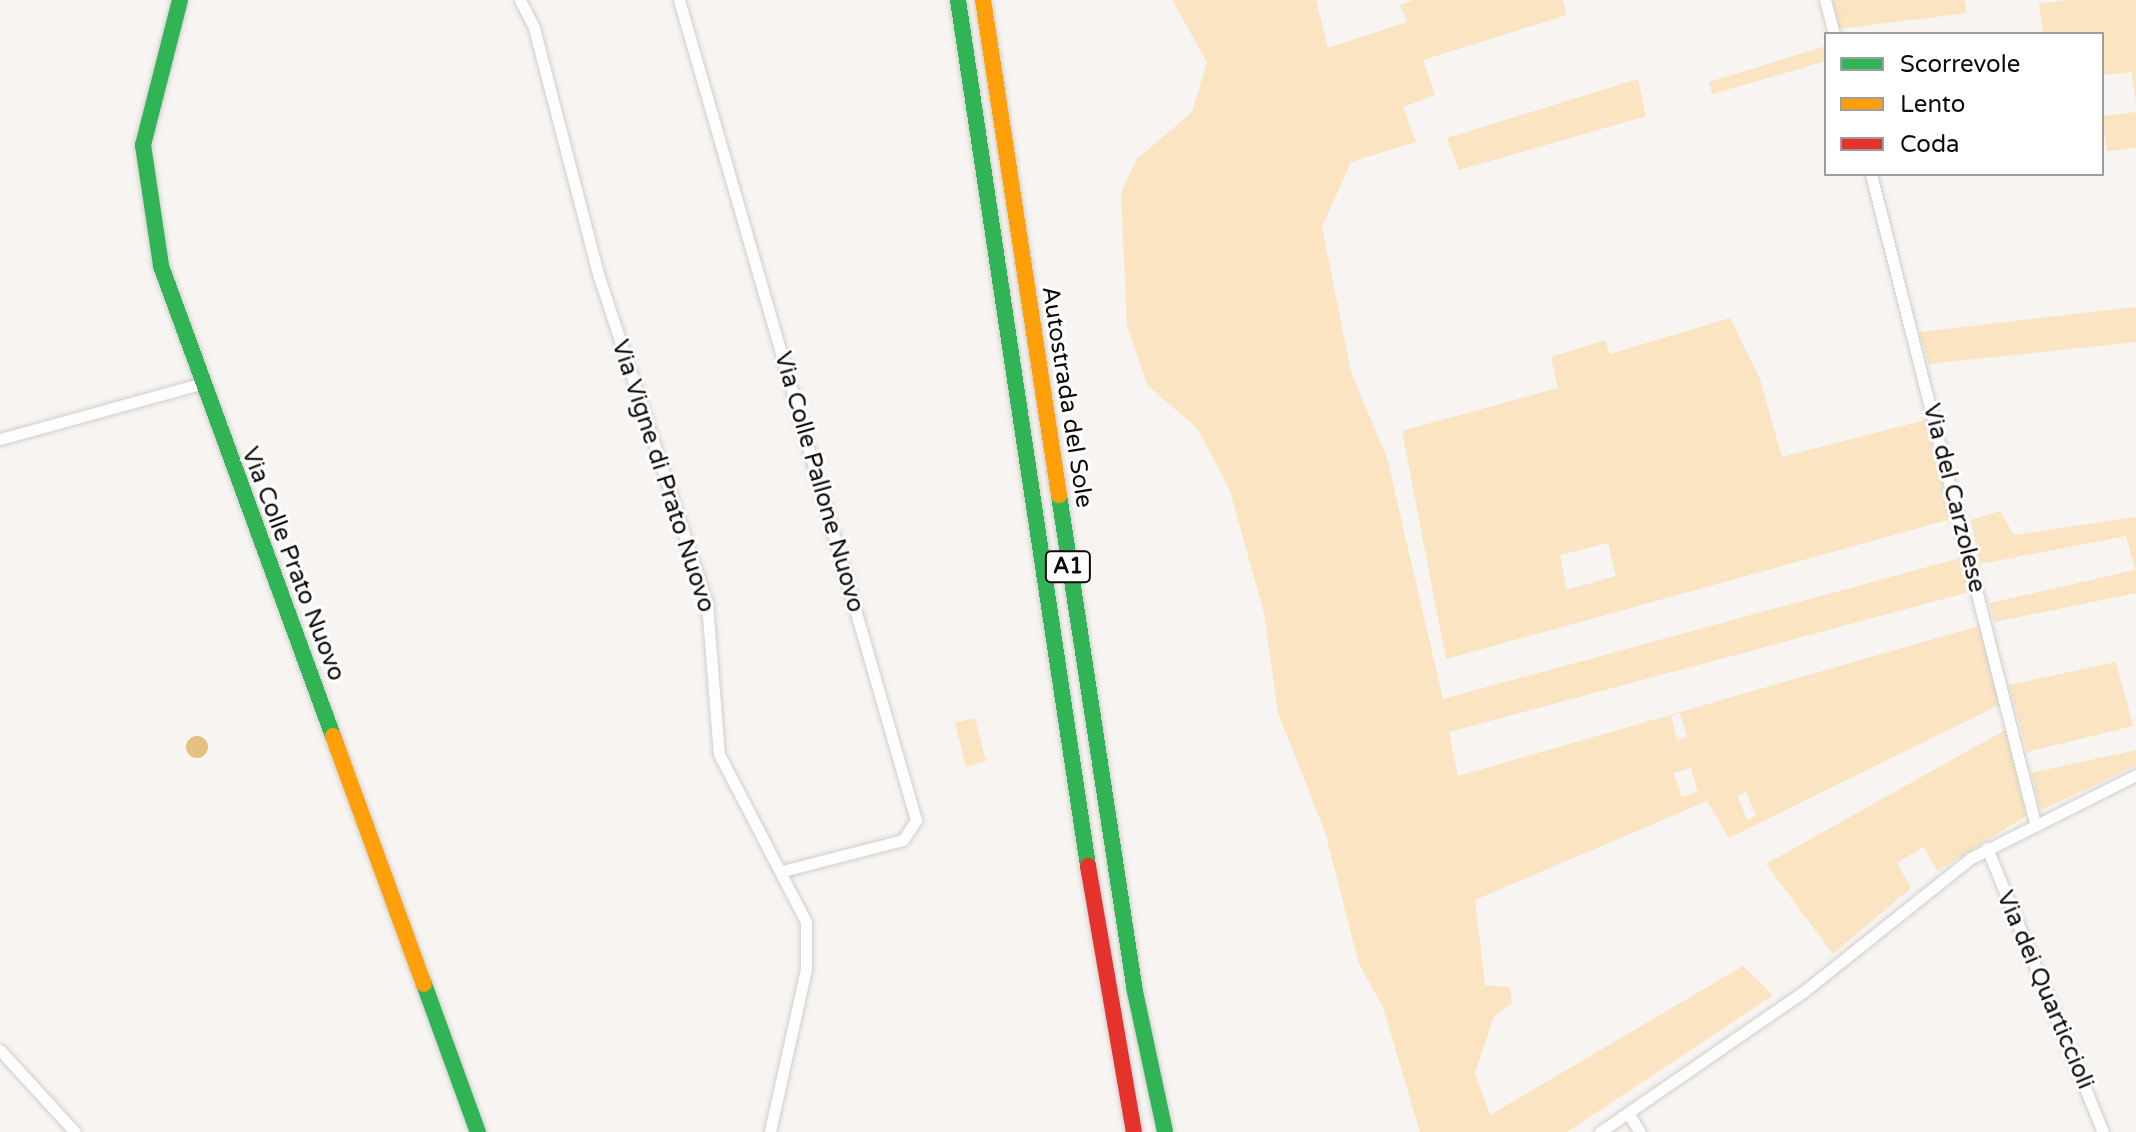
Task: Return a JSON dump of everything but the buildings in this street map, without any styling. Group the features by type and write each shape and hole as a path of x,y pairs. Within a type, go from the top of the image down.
{"main road":[{"name":"Via Colle Prato Nuovo","path":"180,0 143,155 161,266 199,384 478,1132"},
{"name":"Autostrada del Sole","path":"958,0 1062,716 1134,1132"},
{"name":"Autostrada del Sole","path":"983,0 1134,987 1165,1132"}],"street":[{"name":"Via Vigne di Prato Nuovo","path":"520,0 534,28 599,277 707,603 719,754 806,922 806,969 770,1132"},
{"name":"Via Colle Pallone Nuovo","path":"679,0 916,820 903,840 782,871"},
{"path":"1825,0 1833,32"},
{"name":"Via del Carzolese","path":"1872,176 2035,823"},
{"path":"0,439 199,384"},
{"path":"1600,1132 1803,992 1987,848 2136,775"},
{"name":"Via dei Quarticcioli","path":"1987,848 2103,1132"},
{"path":"0,1050 75,1132"},
{"path":"1628,1113 1640,1132"}],"shaded area":[{"path":"1172,0 1316,0 1328,48 1407,22 1400,5 1414,0 1563,0 1567,15 1423,60 1435,95 1403,107 1416,142 1351,162 1322,227 1351,372 1387,458 1443,699 1960,558 1969,592 1449,732 1458,776 1979,626 1999,705 1729,838 1707,801 1475,900 1485,985 1510,987 1512,1003 1494,1016 1475,1073 1490,1115 1743,966 1773,995 1567,1132 1420,1132 1383,1007 1359,964 1325,832 1278,713 1264,613 1230,491 1198,429 1148,386 1127,326 1121,193 1136,160 1192,112 1207,62","holes":["1680,713 1687,737 1677,740 1671,716","1691,768 1698,792 1682,797 1674,773","1746,792 1756,816 1747,820 1738,796"]},
{"path":"1831,0 1964,0 1967,13 1838,29"},
{"path":"2066,0 2136,0 2136,103 2131,72 2104,75 2104,32 2043,32 2039,4"},
{"path":"1824,47 1824,62 1712,94 1709,82"},
{"path":"1638,79 1646,116 1459,170 1447,138"},
{"path":"2136,112 2136,148 2107,151 2104,116"},
{"path":"2136,307 2136,342 1929,364 1919,332"},
{"path":"1730,318 1760,379 1782,457 1925,420 1951,519 1446,659 1402,431 1558,388 1551,357 1605,340 1610,354","holes":["1608,543 1616,576 1567,590 1560,555"]},
{"path":"2000,511 2014,535 2136,517 2136,593 1994,622 1990,603 2135,570 2126,536 1980,564 1971,520"},
{"path":"2116,662 2133,726 2027,752 2009,685"},
{"path":"975,718 986,761 966,767 955,723"},
{"path":"2007,729 2026,816 1938,871 1923,847 1897,863 1911,888 1833,954 1766,864"},
{"path":"197,736 205,739 208,747 205,755 197,758 189,755 186,747 189,739"},
{"path":"2136,750 2136,766 2041,810 2031,773"}],"traffic: fast":[{"path":"180,0 143,145 161,266 333,736"},
{"path":"958,0 1088,866"},
{"path":"1059,495 1134,987 1165,1132"},
{"path":"424,984 478,1132"}],"traffic: slow":[{"path":"983,0 1059,495"},
{"path":"333,736 424,984"}],"traffic: jam":[{"path":"1088,866 1134,1132"}]}
